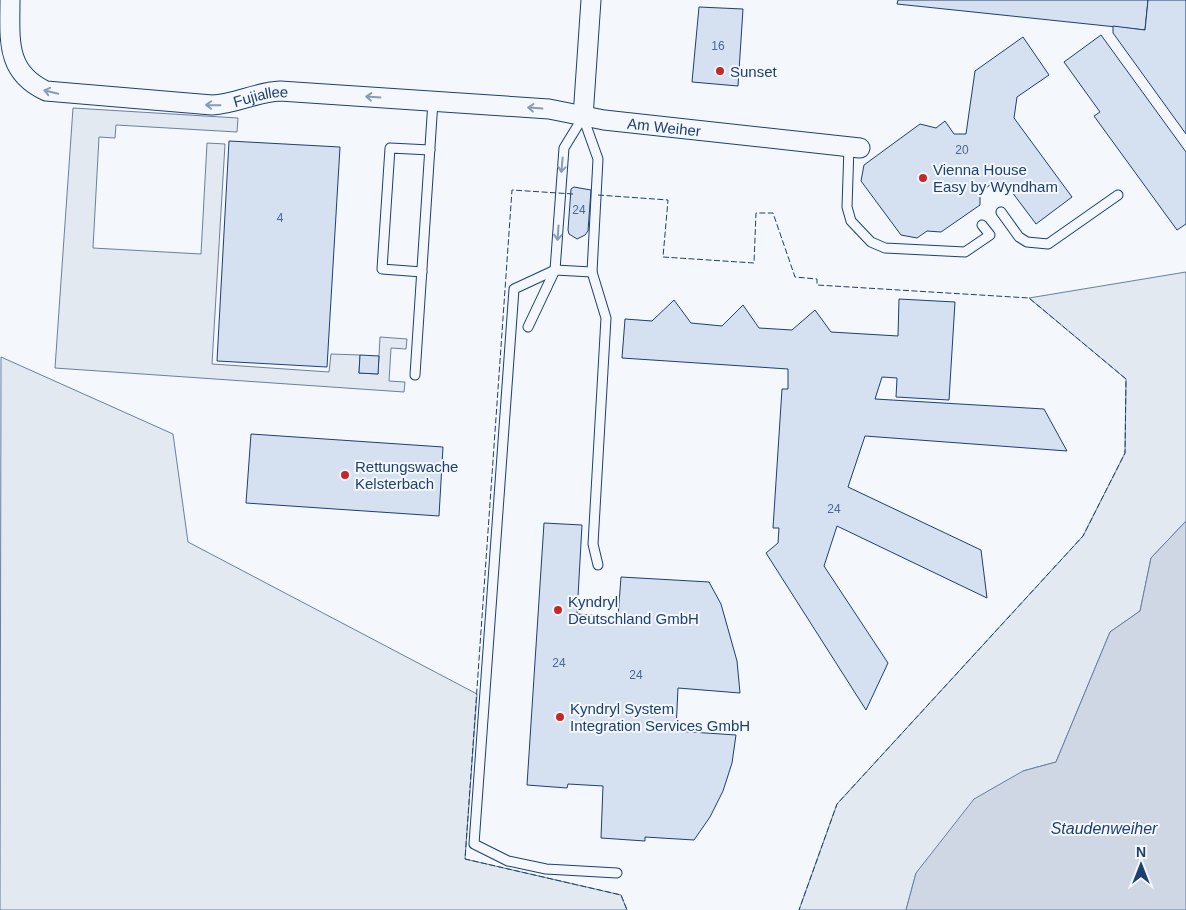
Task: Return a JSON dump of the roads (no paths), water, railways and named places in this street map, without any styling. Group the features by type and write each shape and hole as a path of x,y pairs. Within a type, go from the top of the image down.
{"street":[{"name":"Fujiallee","path":"10,0 10,37 16,66 34,86 46,91 212,105 232,104 266,92 280,91 549,109 583,116"},
{"path":"583,116 591,0"},
{"name":"Am Weiher","path":"583,116 855,147"}],"lane":[{"path":"415,375 433,101"},
{"path":"528,327 555,270 564,148 583,116"},
{"path":"583,116 598,159 592,272 606,318 593,536 598,565"},
{"path":"855,147 847,207 851,221 871,242 885,248 965,252 990,235 982,225"},
{"path":"422,272 382,269 390,148 430,150"},
{"path":"1001,212 1019,237 1027,242 1048,244 1118,195"},
{"path":"592,272 555,270 514,289 474,844 508,861 546,869 617,873"}],"water":[{"name":"Staudenweiher","path":"1186,521 1186,910 906,910 916,873 974,799 1023,771 1056,762 1110,632 1140,611 1151,558"}],"place":[{"name":"Sunset","path":"720,71"},
{"name":"Vienna House Easy by Wyndham","path":"923,178"},
{"name":"Rettungswache Kelsterbach","path":"345,475"},
{"name":"Kyndryl Deutschland GmbH","path":"558,610"},
{"name":"Kyndryl System Integration Services GmbH","path":"560,717"}]}
